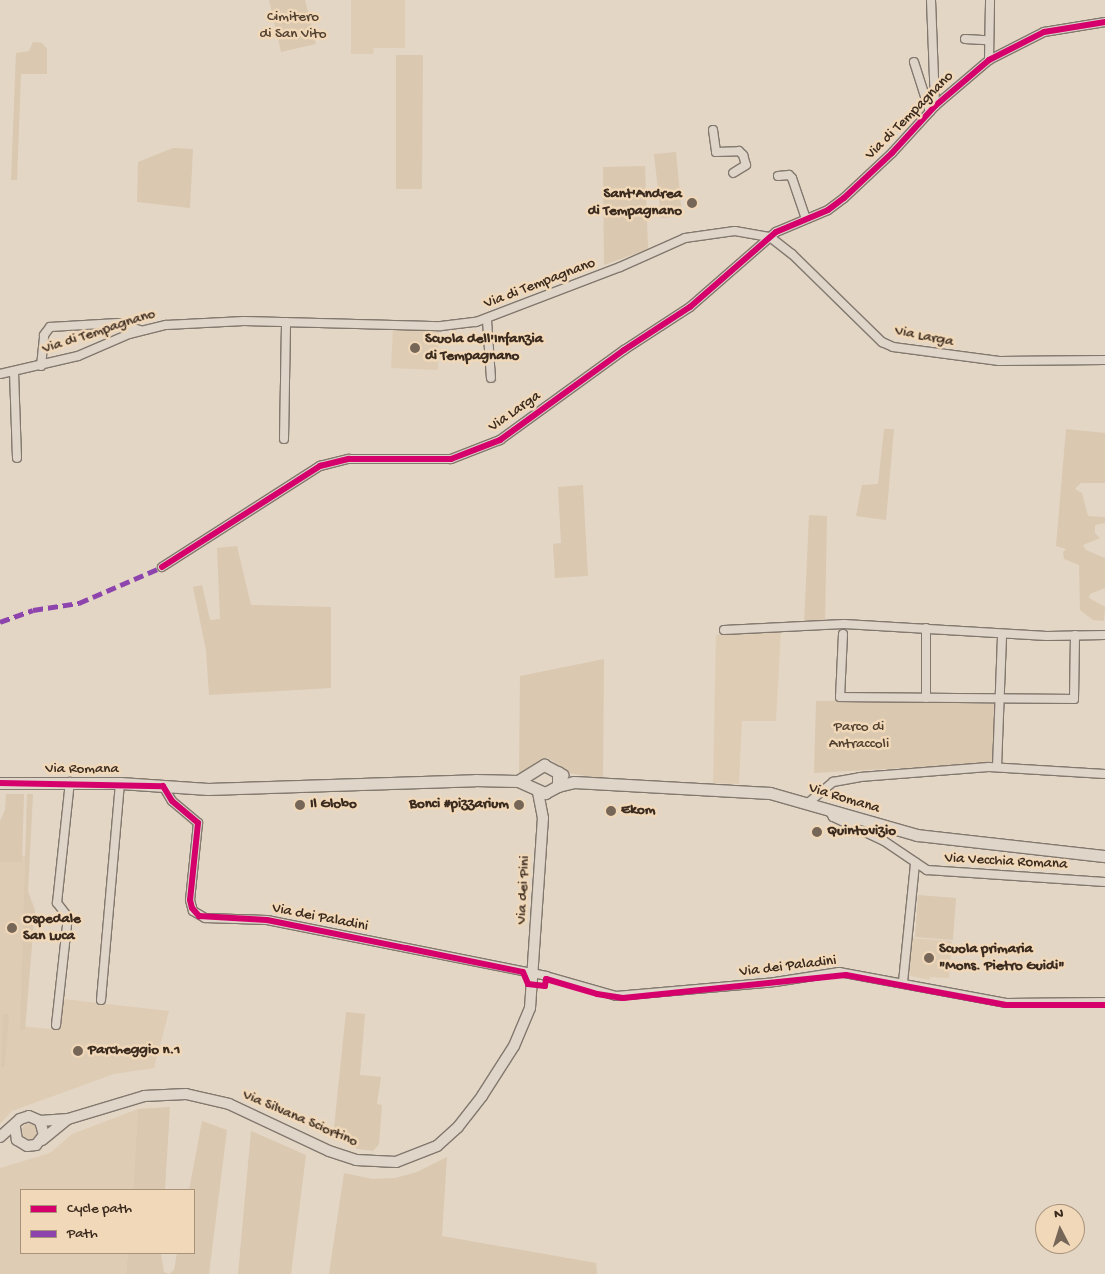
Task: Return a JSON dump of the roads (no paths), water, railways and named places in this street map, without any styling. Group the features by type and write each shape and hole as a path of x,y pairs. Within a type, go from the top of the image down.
{"main road":[{"path":"518,781 544,765 574,782"},
{"path":"555,789 558,772"},
{"path":"533,773 536,790"},
{"name":"Via Romana","path":"0,783 120,783 242,788 408,780 518,781"},
{"path":"518,781 536,790 555,789 574,782"},
{"name":"Via Romana","path":"574,782 756,792 808,804 882,827 924,836 1105,856"}],"street":[{"path":"931,0 932,109"},
{"path":"989,60 987,40 990,0"},
{"name":"Via di Tempagnano","path":"0,374 78,356 140,330 169,324 286,322 445,326 486,320 685,238 735,231 770,238 828,210 846,196 932,109 989,60 1044,32 1105,22"},
{"path":"965,39 987,40"},
{"path":"914,62 932,109"},
{"path":"713,130 716,152 739,151 743,155 746,165 733,173"},
{"path":"778,176 789,175 792,178 806,219"},
{"name":"Via Larga","path":"162,567 320,466 349,459 451,459 500,440 624,350 690,307 770,238 792,254 887,345 920,353 999,361 1105,360"},
{"path":"486,320 492,378"},
{"path":"284,439 286,322"},
{"path":"41,366 44,335 50,327 118,323 140,330"},
{"path":"14,372 17,458"},
{"path":"724,630 844,624 1002,634 1105,635"},
{"path":"926,628 926,698"},
{"path":"843,634 840,697 1074,699 1074,635"},
{"path":"997,767 1002,634"},
{"path":"808,804 828,785 847,779 997,767 1105,774"},
{"path":"56,1025 68,917 57,903 70,782"},
{"path":"101,1000 120,783"},
{"name":"Via dei Paladini","path":"163,786 172,801 198,823 190,900 193,911 199,916 267,920 534,974 616,996 775,982 839,972 1006,1002 1105,1002"},
{"path":"543,807 555,789"},
{"path":"536,790 543,807"},
{"name":"Via dei Pini","path":"534,974 543,807"},
{"name":"Via Vecchia Romana","path":"829,810 833,816 881,840 915,863 941,873 1105,882"},
{"path":"881,840 882,827"},
{"path":"903,982 915,863"},
{"name":"Via Silvana Sciortino","path":"40,1121 68,1119 137,1097 170,1093 196,1095 229,1104 349,1158 378,1163 407,1160 437,1146 468,1116 520,1035 530,1008 534,974"},
{"path":"0,1137 15,1127 24,1117 34,1117 40,1121 44,1131 40,1142"},
{"path":"0,1143 18,1142 29,1146 40,1142 68,1119"},
{"path":"15,1127 18,1142"}],"place":[{"name":"Sant'Andrea di Tempagnano","path":"692,203"},
{"name":"Scuola dell'Infanzia di Tempagnano","path":"415,348"},
{"name":"Il Globo","path":"300,805"},
{"name":"Bonci #pizzarium","path":"519,805"},
{"name":"Ekom","path":"611,811"},
{"name":"Quintovizio","path":"817,832"},
{"name":"Ospedale San Luca","path":"12,928"},
{"name":"Scuola primaria \"Mons. Pietro Guidi\"","path":"929,958"},
{"name":"Parcheggio n.1","path":"78,1051"}],"park label":[{"name":"Cimitero di San Vito","path":"293,26"},
{"name":"Parco di Antraccoli","path":"859,736"}]}
